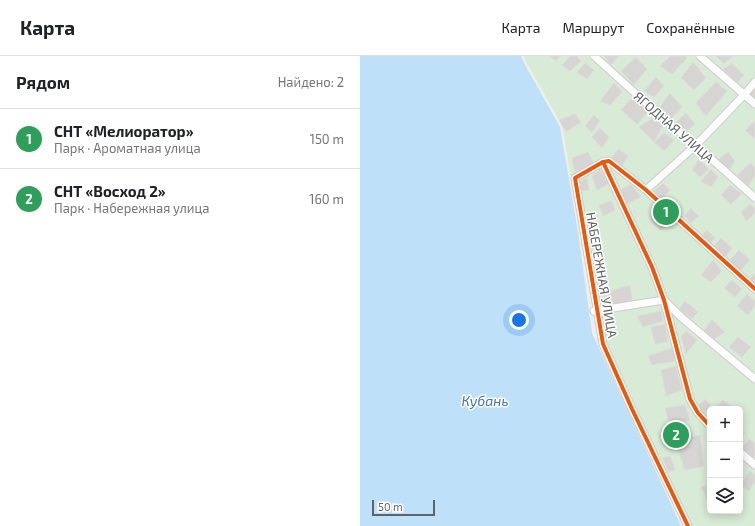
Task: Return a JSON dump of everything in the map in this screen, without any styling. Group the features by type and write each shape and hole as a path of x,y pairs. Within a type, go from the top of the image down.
{"street":[{"name":"ЯГОДНАЯ УЛИЦА","path":"594,56 667,122 755,198"},
{"path":"700,56 755,104"},
{"path":"646,190 696,146 755,82"},
{"path":"707,423 698,413 690,399 664,300 652,267 603,162 609,161 646,190 755,289"},
{"name":"НАБЕРЕЖНАЯ УЛИЦА","path":"603,162 575,178 596,311 603,344 632,409 688,526"},
{"path":"596,311 664,300"},
{"path":"664,300 681,317 755,379"},
{"path":"743,455 755,465"}],"green space":[{"path":"524,56 755,56 755,526 684,526 597,337 594,311 562,125"}],"water":[{"name":"Кубань","path":"360,56 521,56 560,127 578,232 592,333 681,526 360,526"}],"building":[{"path":"550,56 560,56 556,61"},
{"path":"570,56 577,56 581,61 570,71 562,65"},
{"path":"604,56 619,56 611,65"},
{"path":"670,56 685,56 687,58 672,74 660,66"},
{"path":"716,56 733,56 724,64"},
{"path":"636,57 647,69 634,85 621,71"},
{"path":"693,62 706,78 694,90 681,78"},
{"path":"585,63 594,70 587,79 577,72"},
{"path":"732,64 744,75 737,83 723,69"},
{"path":"656,77 664,86 654,97 644,91"},
{"path":"716,82 727,91 706,116 696,103"},
{"path":"614,83 622,92 610,105 600,101"},
{"path":"754,87 755,88 755,101 748,95"},
{"path":"670,93 682,107 670,120 660,107"},
{"path":"632,98 648,112 637,124 621,110"},
{"path":"686,113 695,124 686,132 676,122"},
{"path":"575,114 581,122 566,132 559,120"},
{"path":"594,115 600,121 592,132 585,126"},
{"path":"654,117 663,125 654,142 639,127"},
{"path":"755,121 755,139 745,130"},
{"path":"600,128 609,137 602,148 592,137"},
{"path":"664,133 674,140 664,151 654,142"},
{"path":"619,149 628,156 622,166 611,158"},
{"path":"588,152 594,164 575,172 572,158"},
{"path":"728,152 735,161 729,170 718,160"},
{"path":"699,159 709,169 700,177 692,170"},
{"path":"751,163 755,168 755,176 748,186 737,175"},
{"path":"711,169 718,177 711,187 701,181"},
{"path":"600,170 609,184 597,190 592,176"},
{"path":"587,178 589,190 582,191 579,182"},
{"path":"663,183 670,190 661,200 653,192"},
{"path":"631,184 641,197 627,204 619,191"},
{"path":"730,185 742,194 731,204 721,195"},
{"path":"611,201 615,210 603,216 599,205"},
{"path":"750,204 755,209 755,213 747,221 741,212"},
{"path":"691,208 699,216 691,223 684,216"},
{"path":"658,211 670,221 661,231 650,219"},
{"path":"707,230 715,238 710,244 701,236"},
{"path":"721,238 732,248 725,258 713,247"},
{"path":"739,250 750,260 740,271 729,261"},
{"path":"713,260 722,271 711,282 701,275"},
{"path":"755,273 755,285 749,280"},
{"path":"732,280 742,289 735,297 724,288"},
{"path":"630,285 632,300 613,306 607,292"},
{"path":"747,294 755,301 755,306 748,315 737,306"},
{"path":"685,301 698,312 692,319 679,309"},
{"path":"661,311 663,321 643,327 637,316"},
{"path":"712,320 725,332 714,339 704,330"},
{"path":"665,324 668,342 655,344 651,327"},
{"path":"686,331 697,340 686,354 681,337"},
{"path":"738,337 751,347 742,357 729,347"},
{"path":"672,348 675,361 652,365 648,356"},
{"path":"676,366 682,390 666,396 661,370"},
{"path":"705,399 711,406 707,406 707,410 703,414 698,406"},
{"path":"723,400 730,406 717,406"},
{"path":"685,405 690,420 670,426 665,408"},
{"path":"700,435 704,466 685,470 674,439"},
{"path":"749,439 755,443 755,459 743,449"},
{"path":"670,456 675,470 669,472 662,458"},
{"path":"750,471 755,475 755,482 749,491 743,487 743,481"},
{"path":"707,485 707,499 701,487"}],"cycle path":[{"path":"688,526 632,409 603,344 575,178 603,162 609,161 646,190 755,289"},
{"path":"603,162 652,267 664,300 690,399 698,413 707,423"}],"place":[{"name":"СНТ «Мелиоратор»","path":"666,212"},
{"name":"СНТ «Восход 2»","path":"676,435"}]}
